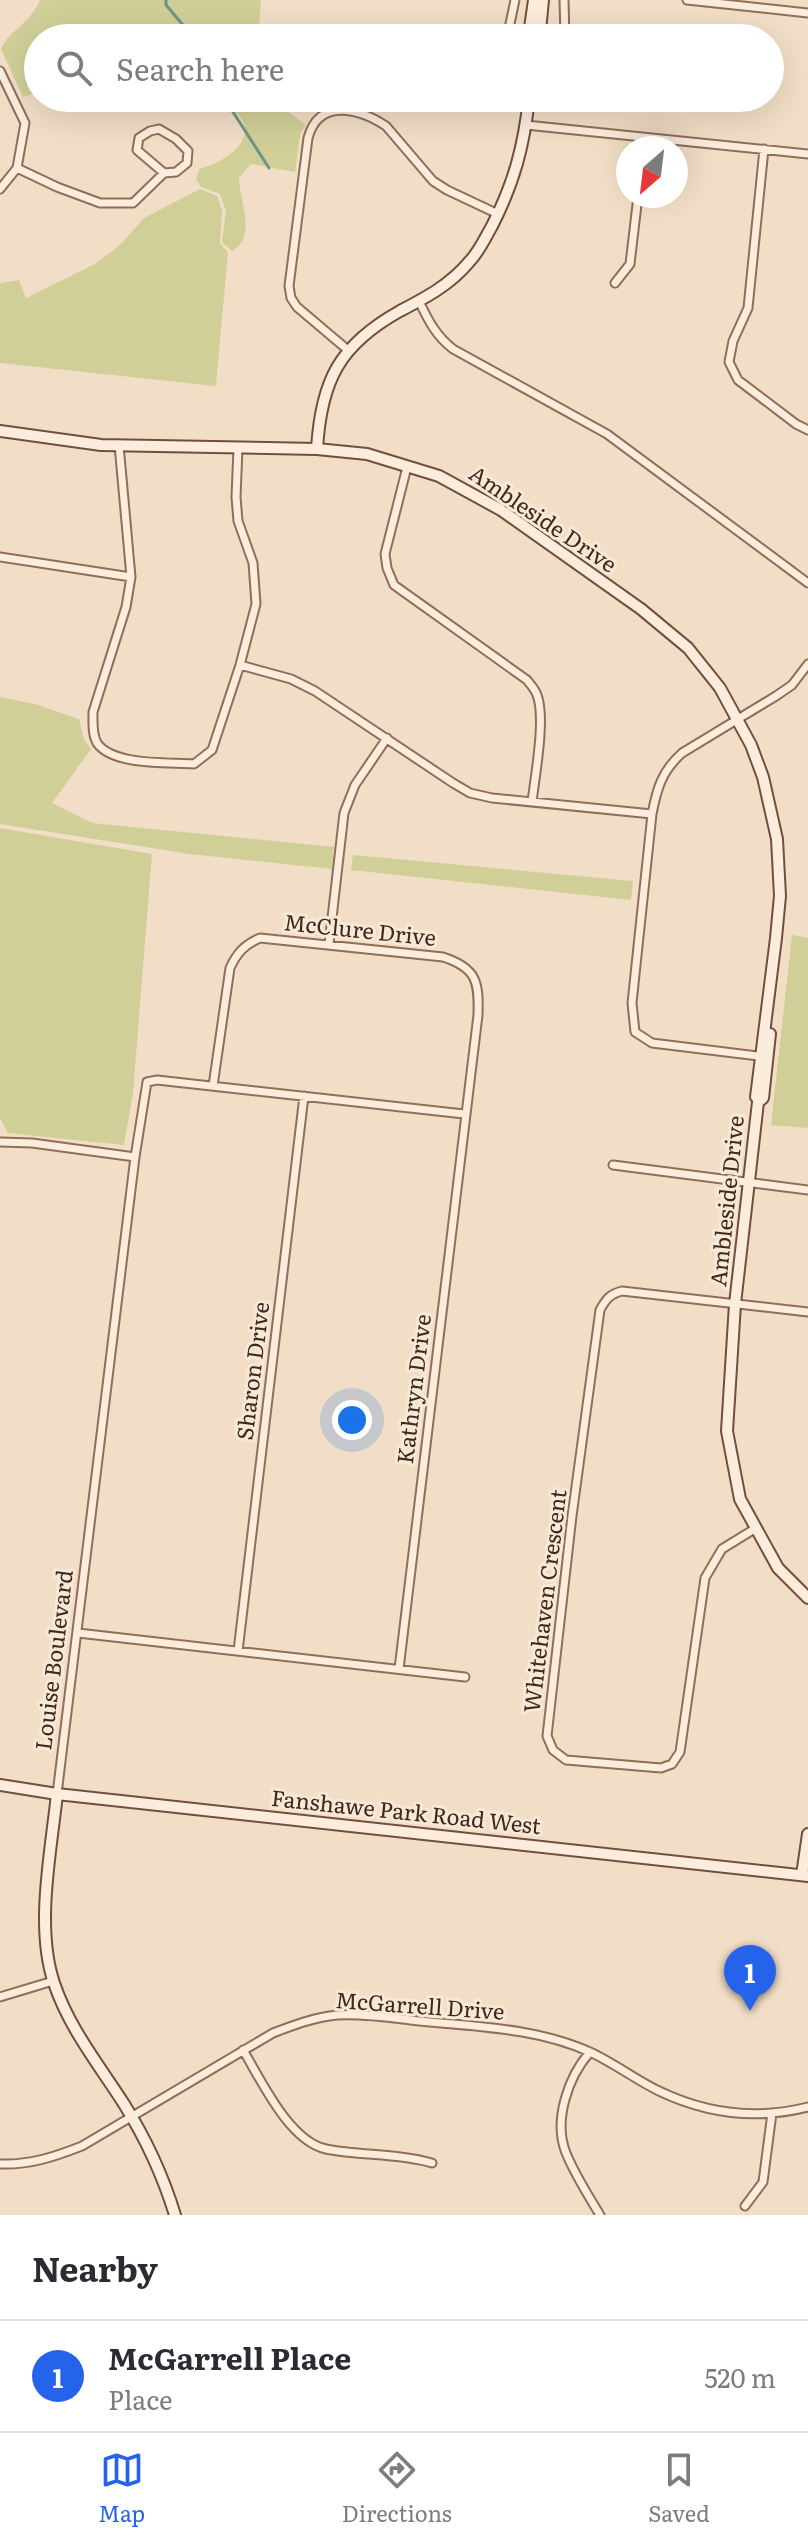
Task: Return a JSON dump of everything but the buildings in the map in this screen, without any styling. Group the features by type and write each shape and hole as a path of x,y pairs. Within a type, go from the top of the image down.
{"street":[{"path":"510,24 515,0"},
{"path":"531,24 534,0"},
{"path":"541,24 543,0"},
{"path":"564,0 565,24"},
{"path":"687,0 808,13"},
{"path":"0,71 25,123 17,168 0,189"},
{"path":"330,112 310,129 289,286 291,298 297,307 349,351"},
{"path":"356,112 386,126 433,181 498,214"},
{"path":"317,449 323,396 341,358 364,334 455,277 471,261 513,181 521,156 527,112"},
{"path":"526,125 645,142 808,154"},
{"path":"17,168 100,203 133,203 164,173 176,172 187,163 188,151 159,129 139,138 137,150 164,173"},
{"path":"764,149 748,308 733,341 729,362 738,380 808,430"},
{"path":"615,283 630,264 637,208"},
{"path":"419,301 432,328 453,349 607,434 808,583"},
{"name":"Ambleside Drive","path":"0,431 119,445 317,449 367,454 439,476 501,510 641,609 688,648 720,688 763,777 777,839 780,896 776,938 780,943 772,983 763,1098 757,1100 735,1304 727,1431 740,1499 778,1568 808,1598"},
{"path":"119,445 131,577 126,607 93,712 96,741 106,751 123,759 194,764 212,750 256,604 253,563 238,521 238,448"},
{"path":"407,467 385,554 387,568 394,585 527,680 537,692 540,721 532,802"},
{"path":"0,557 131,577"},
{"path":"764,1057 652,1043 635,1032 632,1003 652,814 661,776 669,765 682,753 792,685 808,664"},
{"path":"240,665 291,679 315,691 470,793 492,798 652,814"},
{"path":"329,944 344,813 349,797 387,738"},
{"name":"McClure Drive","path":"213,1086 230,968 236,954 248,943 260,938 329,944 443,957 461,963 470,971 476,982 478,1015 464,1114"},
{"name":"Louise Boulevard","path":"175,2215 165,2184 130,2117 76,2029 53,1981 46,1908 57,1794 135,1157 147,1082 157,1080 213,1086"},
{"path":"213,1086 464,1114"},
{"name":"Sharon Drive","path":"238,1651 304,1096"},
{"name":"Kathryn Drive","path":"399,1669 464,1114"},
{"path":"0,1142 32,1143 135,1157"},
{"path":"613,1165 808,1190"},
{"name":"Whitehaven Crescent","path":"735,1304 622,1291 612,1293 600,1310 547,1736 553,1750 566,1760 661,1768 672,1764 680,1752 705,1578 722,1549 756,1528"},
{"name":"Ambleside Drive","path":"735,1304 808,1312"},
{"path":"78,1633 465,1677"},
{"name":"Fanshawe Park Road West","path":"0,1785 57,1794 805,1876"},
{"path":"805,1876 808,1834"},
{"path":"0,1997 53,1981"},
{"name":"McGarrell Drive","path":"0,2164 18,2165 51,2158 82,2146 273,2033 339,2015 545,2036 590,2052 659,2091 693,2105 740,2114 808,2107"},
{"path":"243,2050 285,2119 322,2148 432,2163"},
{"path":"590,2052 566,2097 562,2138 565,2152 600,2215"},
{"path":"745,2206 763,2182 772,2113"}],"shaded area":[{"path":"40,0 261,0 259,24 24,24 23,97 1,49"},
{"path":"235,112 288,112 306,125 300,134 295,172 251,164 239,178 246,228 240,245 232,251 222,242 226,211 220,194 201,187 196,180 199,169 225,158 240,144 245,127"},
{"path":"200,189 217,196 222,211 220,244 228,252 216,386 0,363 0,283 19,280 26,298 95,264 121,244 144,218"},
{"path":"0,697 35,704 79,719 84,740 91,749 52,803 92,823 334,847 332,869 190,854 0,824"},
{"path":"0,828 152,854 133,1093 124,1145 8,1133 0,1118"},
{"path":"353,855 633,881 631,900 351,870"},
{"path":"792,935 808,938 808,1128 771,1125"}],"waterway":[{"path":"166,0 166,5 182,24"},
{"path":"233,112 269,168"}],"place":[{"name":"McGarrell Place","path":"750,2011"}]}
